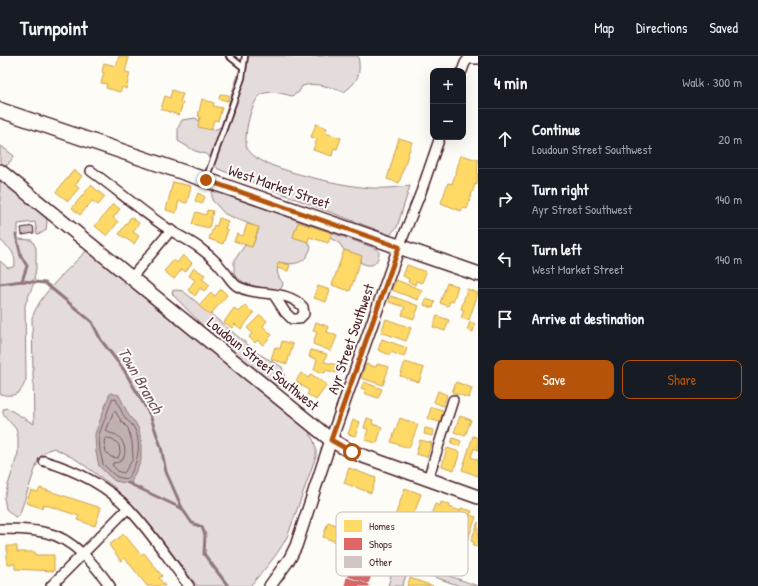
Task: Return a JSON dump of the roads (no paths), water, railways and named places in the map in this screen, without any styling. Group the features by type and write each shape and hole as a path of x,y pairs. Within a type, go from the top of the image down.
{"main road":[{"name":"West Market Street","path":"0,110 478,274"},
{"name":"Loudoun Street Southwest","path":"0,171 130,275 331,440 352,452 478,497"}],"street":[{"path":"463,68 468,59 478,59"},
{"path":"399,247 421,192 439,140"},
{"path":"91,170 168,229 200,248 237,286 252,291 274,295"},
{"path":"130,275 168,229"},
{"name":"Ayr Street Southwest","path":"270,586 290,558 296,546 331,440 399,247"},
{"path":"428,479 453,400"},
{"path":"44,461 61,466 81,475 108,491 128,508 189,586"},
{"path":"51,586 128,508"},
{"path":"0,529 48,533 70,543 102,575 110,586"}],"lane":[{"path":"229,56 243,68"},
{"path":"206,180 242,78 246,60 245,56"}],"water":[{"path":"110,393 119,395 129,416 135,422 139,430 141,441 141,461 131,484 115,481 99,466 96,452 95,434"}],"waterway":[{"path":"16,235 21,256 27,266 22,281"},
{"name":"Town Branch","path":"0,284 22,281 45,283 92,322 101,340 124,370 150,415 161,447 166,472 183,510 192,523 202,527 205,535 204,554 228,586"},
{"path":"128,483 183,509"}]}
